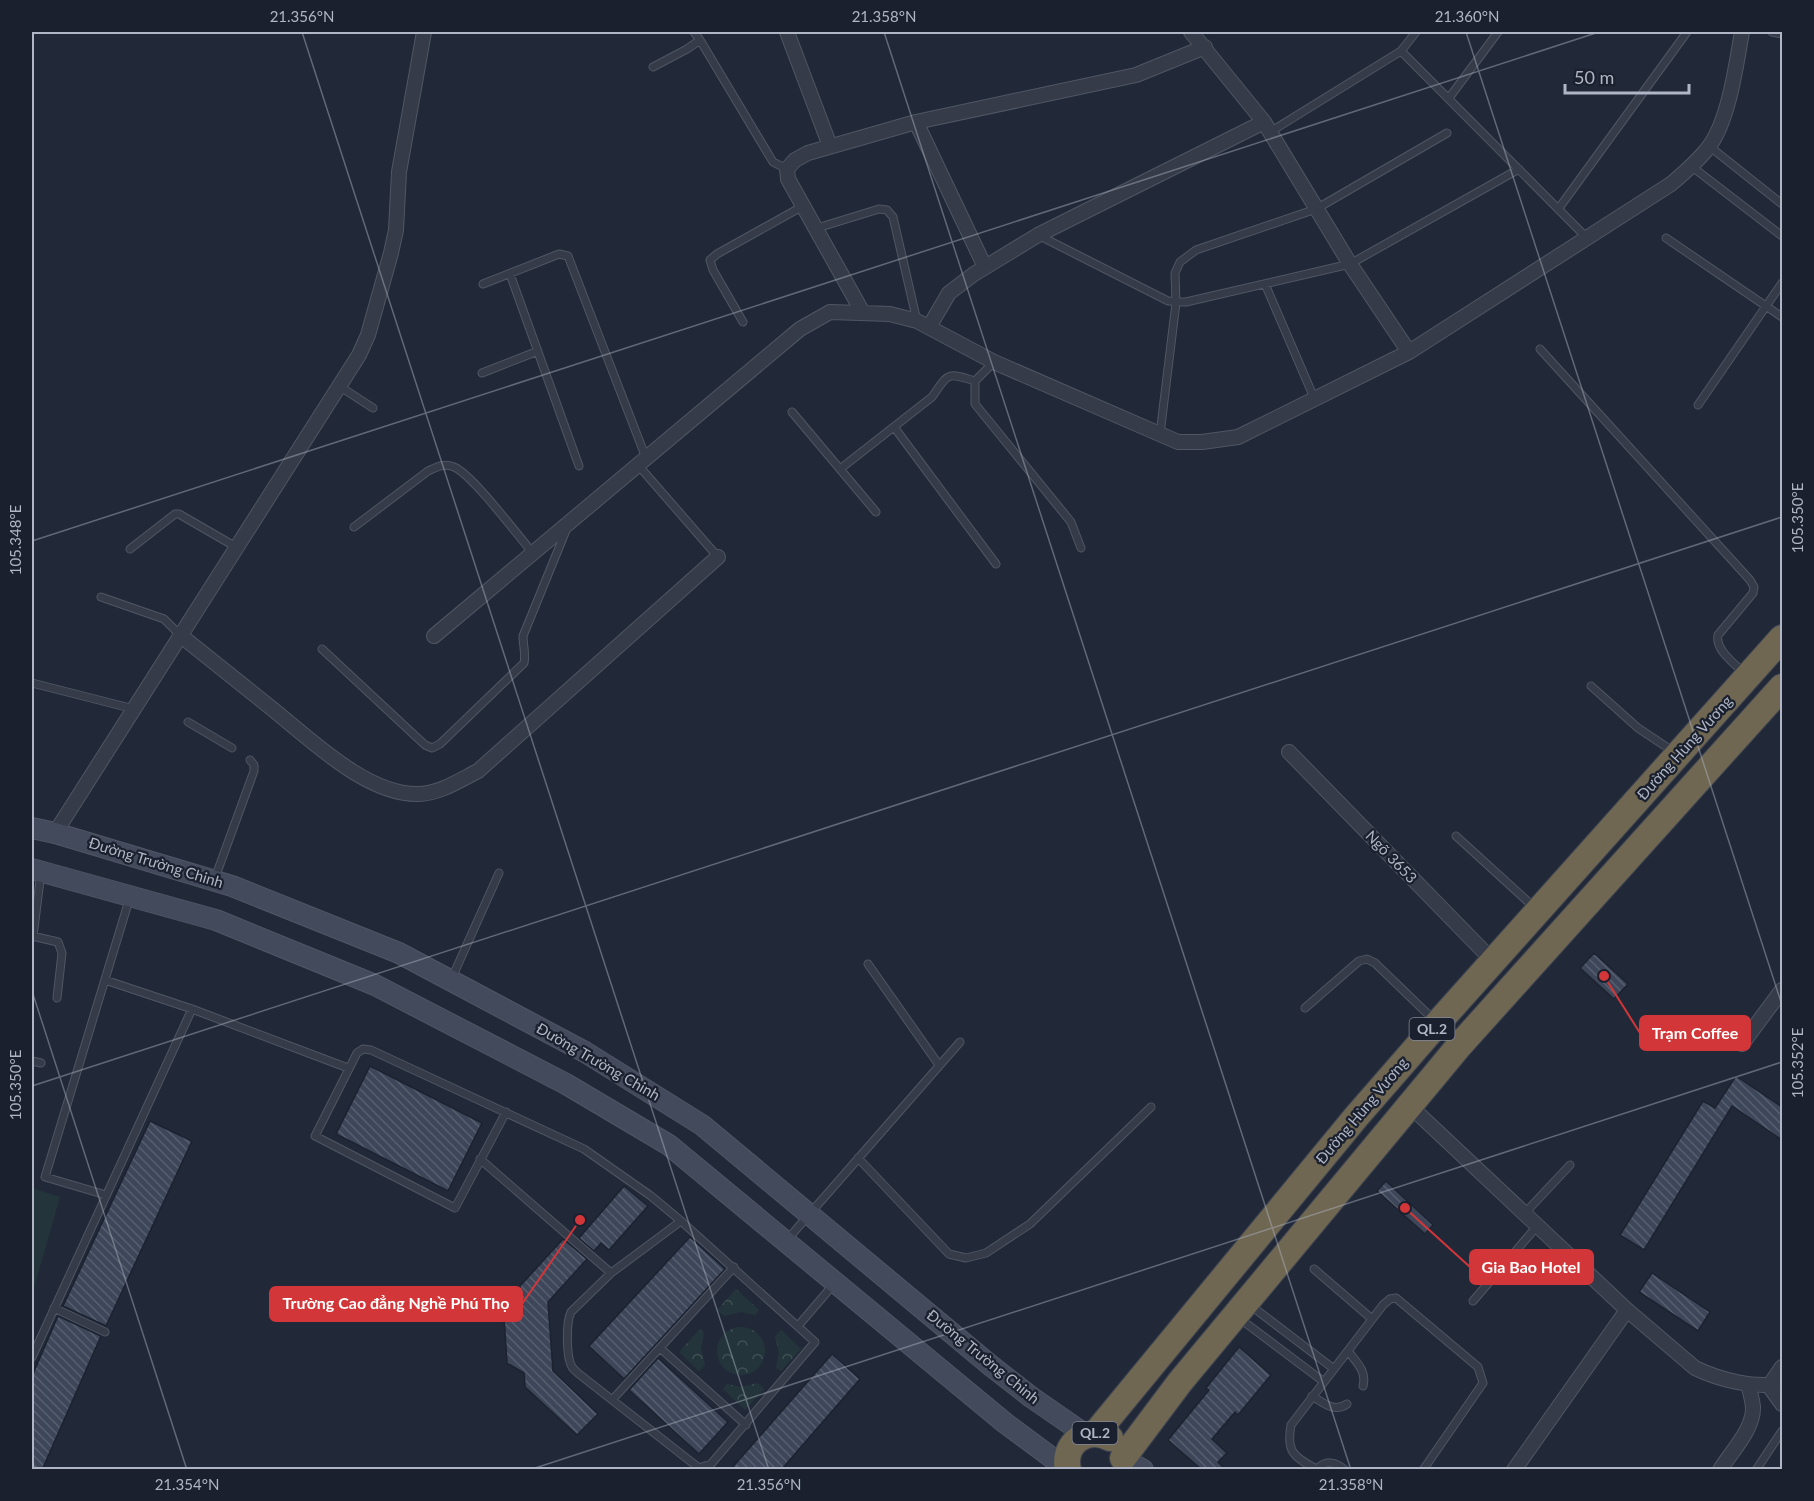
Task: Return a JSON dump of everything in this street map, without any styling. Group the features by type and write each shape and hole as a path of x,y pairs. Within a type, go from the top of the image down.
{"highway":[{"name":"Đường Hùng Vương","path":"1091,1434 1356,1117 1782,638"},
{"name":"QL.2","path":"1130,1466 1179,1382 1409,1105 1459,1046 1782,687"},
{"name":"QL.2","path":"1067,1469 1067,1456 1070,1448 1079,1438 1091,1434 1106,1436 1114,1441 1130,1466"}],"main road":[{"name":"Đường Trường Chinh","path":"32,828 214,880 399,953 585,1052 691,1117 990,1365 1031,1397 1091,1434"},
{"path":"36,870 216,920 375,985 566,1084 669,1144 1005,1423 1067,1469"}],"street":[{"path":"56,833 359,355 368,335 392,253 396,230 399,172 424,32"},
{"path":"787,32 830,146"},
{"path":"1191,32 1267,127 1350,264 1409,352"},
{"path":"434,636 800,329 830,312 890,314 923,324 994,362 1178,441 1202,442 1238,437 1409,352 1671,184 1709,146 1726,111 1742,32"},
{"path":"863,313 788,179 787,169 795,160 830,146 916,122 1136,75 1205,47"},
{"path":"916,122 985,267"},
{"path":"923,324 949,293 985,267 1038,235 1267,127"},
{"path":"180,635 336,760 373,783 402,793 421,794 444,787 478,771 718,557"},
{"name":"Ngõ 3653","path":"1289,752 1494,962"},
{"path":"1742,1044 1782,990"},
{"path":"1409,1105 1627,1310 1695,1368 1748,1384 1776,1385"},
{"path":"1514,1470 1627,1310"},
{"path":"1782,1367 1776,1385 1782,1404"},
{"path":"1720,1470 1746,1430 1752,1416 1753,1406 1748,1384"}],"lane":[{"path":"694,32 770,157 787,169"},
{"path":"1267,127 1401,51 1416,32"},
{"path":"1449,99 1498,32"},
{"path":"1559,208 1687,32"},
{"path":"1772,32 1782,34"},
{"path":"653,67 700,40"},
{"path":"1401,51 1587,238"},
{"path":"1160,434 1176,303 1175,273 1180,262 1196,250 1316,209 1447,133"},
{"path":"1709,146 1782,204"},
{"path":"1691,166 1782,236"},
{"path":"1038,235 1168,301 1186,302 1350,264 1519,169"},
{"path":"743,322 713,270 710,260 803,207"},
{"path":"814,229 879,209 887,210 893,218 923,324"},
{"path":"1666,238 1782,317"},
{"path":"483,284 560,254 568,256 642,461 718,557"},
{"path":"510,274 579,466"},
{"path":"1264,284 1315,400"},
{"path":"1698,405 1782,284"},
{"path":"1540,349 1750,580 1754,587 1753,593 1718,635 1717,641 1719,647 1748,676"},
{"path":"482,373 538,351"},
{"path":"994,362 975,381 975,404 1071,522 1081,548"},
{"path":"840,469 932,397 948,376 955,374 975,381"},
{"path":"339,386 373,408"},
{"path":"792,412 876,512"},
{"path":"894,427 996,564"},
{"path":"354,526 428,471 441,465 455,467 469,477 533,554"},
{"path":"130,549 175,514 236,547"},
{"path":"322,649 425,745 432,748 440,744 525,663 523,636 569,523"},
{"path":"101,597 164,619 180,635"},
{"path":"32,683 134,709"},
{"path":"1591,686 1653,740 1678,755"},
{"path":"188,722 232,748"},
{"path":"214,880 254,771 254,765 250,759"},
{"path":"1456,836 1539,912"},
{"path":"36,870 32,936 58,942 61,946 57,998"},
{"path":"450,981 500,873"},
{"path":"106,1196 45,1177 131,895"},
{"path":"1305,1008 1359,961 1367,958 1375,963 1437,1024"},
{"path":"868,964 939,1065"},
{"path":"105,980 192,1009 348,1068"},
{"path":"32,1357 192,1009"},
{"path":"786,1242 960,1042"},
{"path":"506,1112 455,1208 315,1136 357,1053 363,1049 371,1050 506,1112 584,1149 651,1196 681,1221 815,1342 711,1464 699,1468 572,1367 568,1357 568,1319 576,1306 611,1273 681,1221"},
{"path":"32,1061 40,1063"},
{"path":"858,1158 949,1254 966,1258 986,1253 1030,1224 1151,1107"},
{"path":"480,1158 611,1273"},
{"path":"1525,1213 1570,1165"},
{"path":"1473,1301 1538,1225"},
{"path":"612,1400 734,1267"},
{"path":"1314,1269 1372,1319"},
{"path":"798,1326 835,1283"},
{"path":"1345,1470 1334,1462 1326,1462 1316,1469 1298,1459 1292,1453 1290,1441 1292,1425 1383,1305 1390,1299 1396,1298 1478,1367 1483,1383 1423,1470"},
{"path":"54,1308 105,1332"},
{"path":"1241,1308 1334,1369"},
{"path":"1241,1308 1323,1382"},
{"path":"660,1348 746,1425"},
{"path":"1348,1351 1363,1371 1365,1380 1363,1386"},
{"path":"1312,1396 1332,1408 1338,1409 1347,1404"},
{"path":"1756,1470 1782,1431"}],"green space":[{"path":"32,1188 60,1197 32,1295"},
{"path":"736,1289 759,1310 755,1315 741,1312 724,1316 717,1310"},
{"path":"741,1327 758,1334 765,1351 758,1368 741,1375 724,1368 717,1351 724,1334"},
{"path":"700,1329 704,1334 701,1348 705,1365 699,1371 679,1352"},
{"path":"781,1330 801,1349 781,1371 776,1367 779,1353 775,1336"},
{"path":"758,1383 764,1389 745,1410 723,1389 727,1384 741,1387"}],"building":[{"path":"1594,953 1628,984 1614,999 1580,968"},
{"path":"370,1066 482,1123 448,1191 336,1134"},
{"path":"1736,1076 1782,1107 1782,1140 1732,1106 1644,1250 1620,1235 1703,1101 1715,1108"},
{"path":"150,1121 192,1141 106,1326 63,1306"},
{"path":"1386,1181 1433,1225 1425,1234 1377,1191"},
{"path":"624,1186 648,1206 609,1250 601,1243 594,1251 579,1238"},
{"path":"690,1237 725,1269 624,1379 589,1346"},
{"path":"563,1239 587,1259 548,1302 553,1371 598,1414 577,1435 525,1387 524,1373 507,1363 504,1317 521,1302 520,1286"},
{"path":"1652,1273 1710,1312 1698,1331 1639,1292"},
{"path":"58,1316 101,1336 42,1470 32,1470 32,1376"},
{"path":"1239,1347 1271,1375 1238,1415 1235,1412 1212,1439 1227,1453 1218,1462 1226,1470 1202,1470 1168,1440 1209,1390 1206,1388"},
{"path":"832,1354 860,1379 781,1470 730,1470"},
{"path":"658,1358 728,1422 699,1454 629,1390"}],"place":[{"name":"Trạm Coffee","path":"1604,976"},
{"name":"Gia Bao Hotel","path":"1405,1208"},
{"name":"Trường Cao đẳng Nghề Phú Thọ","path":"580,1220"}]}
